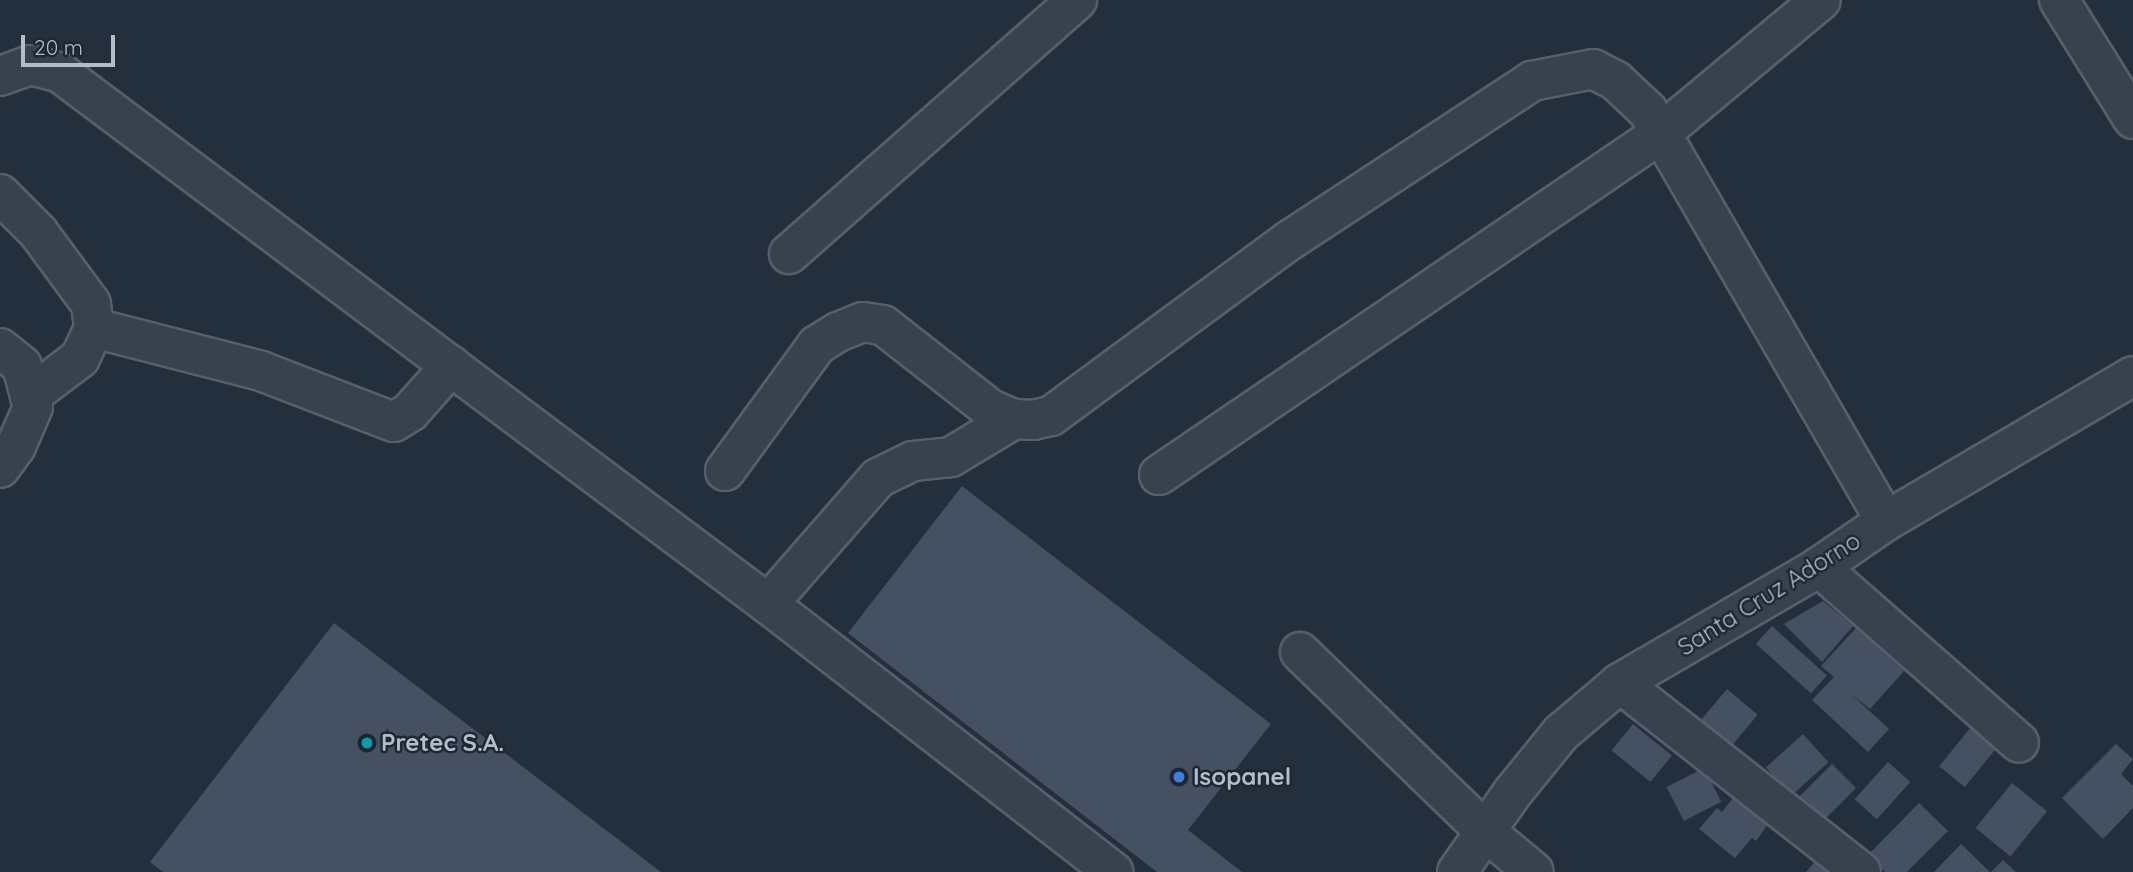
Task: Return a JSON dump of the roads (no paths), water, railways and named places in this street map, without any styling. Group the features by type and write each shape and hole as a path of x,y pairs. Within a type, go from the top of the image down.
{"street":[{"path":"789,254 1077,0"},
{"path":"1159,475 1660,134 1821,0"},
{"path":"2059,0 2133,119"},
{"path":"0,76 30,65 59,72 768,604 1113,872"},
{"path":"725,471 817,345 838,332 863,322 883,325 990,409 1014,419 1034,420 1051,416 1290,240 1532,81 1593,69 1615,80 1648,111 1886,521"},
{"path":"0,194 38,232 90,304 93,328 80,358 30,396"},
{"path":"93,328 261,371 394,422 410,412 451,366"},
{"path":"0,348 22,366 33,407 20,436 0,468"},
{"name":"Santa Cruz Adorno","path":"1457,872 1513,792 1561,733 1620,683 1819,567 1886,521 2133,376"},
{"path":"768,604 878,478 913,461 951,457 1014,419"},
{"path":"1819,567 2020,743"},
{"path":"1300,652 1486,832 1534,872"},
{"path":"1620,683 1861,872"}],"place":[{"name":"Pretec S.A.","path":"367,743"},
{"name":"Isopanel","path":"1179,777"}]}
